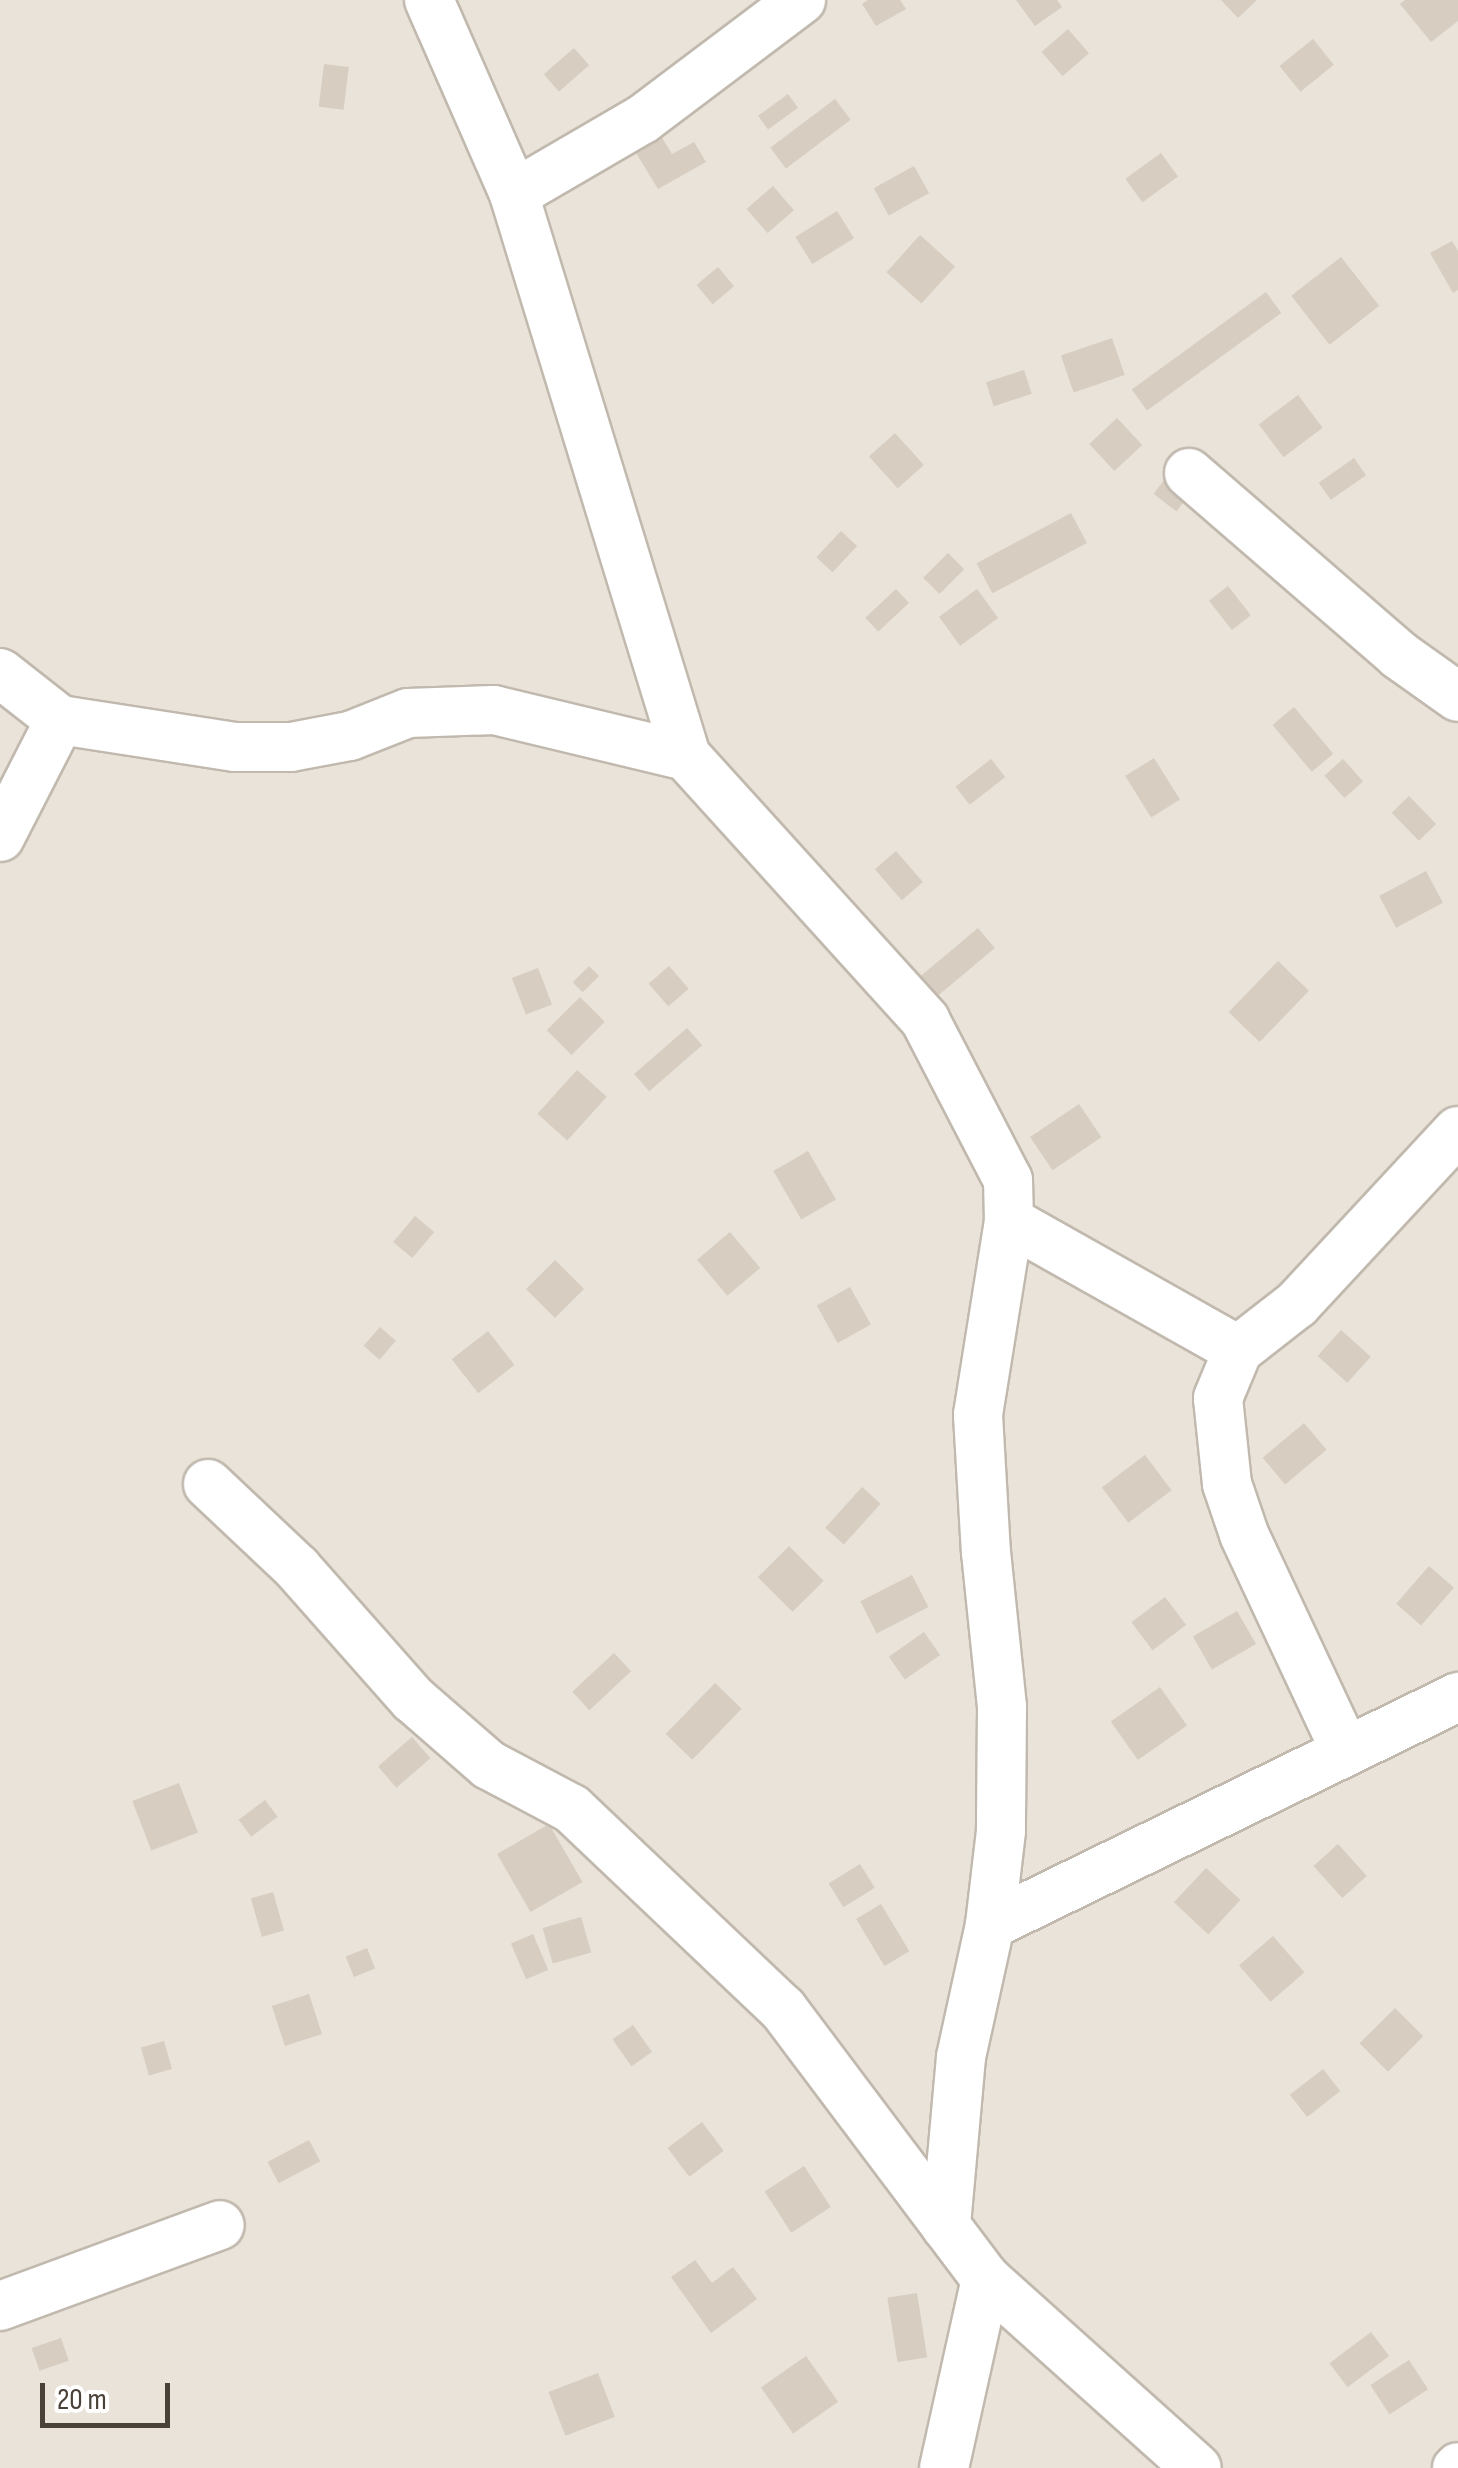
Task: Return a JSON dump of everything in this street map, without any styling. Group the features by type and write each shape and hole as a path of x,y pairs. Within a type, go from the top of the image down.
{"street":[{"path":"429,0 514,194 686,756 925,1020 1008,1180 1010,1221 978,1415 986,1552 1002,1706 1001,1831 990,1925 962,2057 946,2226"},
{"path":"514,194 643,120 801,0"},
{"path":"1189,473 1399,656 1458,697"},
{"path":"0,673 60,720 235,746 291,747 350,736 408,713 494,710 686,756"},
{"path":"0,838 60,720"},
{"path":"1346,1750 1244,1534 1228,1484 1218,1398 1238,1350 1297,1304 1458,1131"},
{"path":"1010,1221 1238,1350"},
{"path":"208,1484 297,1568 413,1700 490,1765 572,1809 783,2008 986,2279 1197,2468"},
{"path":"990,1925 1458,1697"},
{"path":"0,2306 220,2226"},
{"path":"944,2468 986,2279"}],"shaded area":[{"path":"0,0 1458,0 1458,2468 0,2468"}],"building":[{"path":"868,0 900,0 906,9 876,26 862,4"},
{"path":"1016,0 1057,0 1062,7 1035,26"},
{"path":"1221,0 1257,0 1238,18"},
{"path":"1405,0 1458,0 1458,21 1431,42 1400,4"},
{"path":"1068,29 1089,53 1063,76 1042,52"},
{"path":"1313,39 1334,65 1300,92 1280,66"},
{"path":"574,48 589,65 559,92 544,74"},
{"path":"324,64 349,67 344,110 319,107"},
{"path":"788,94 798,108 768,130 758,116"},
{"path":"835,99 851,120 786,169 770,148"},
{"path":"656,128 672,154 694,142 706,162 658,189 630,143"},
{"path":"1161,153 1178,176 1142,202 1125,179"},
{"path":"914,166 929,193 889,215 874,188"},
{"path":"773,186 794,210 768,233 747,209"},
{"path":"837,211 854,238 812,264 795,237"},
{"path":"920,235 955,266 921,304 887,272"},
{"path":"1452,241 1458,251 1458,290 1453,293 1430,253"},
{"path":"1341,257 1379,306 1330,345 1291,296"},
{"path":"718,267 734,286 713,304 697,285"},
{"path":"1266,292 1281,313 1147,411 1132,390"},
{"path":"1112,338 1125,375 1074,392 1061,356"},
{"path":"1024,370 1032,394 994,406 986,382"},
{"path":"1298,395 1323,428 1284,457 1259,424"},
{"path":"1117,418 1142,445 1114,471 1089,444"},
{"path":"895,433 924,465 898,488 869,456"},
{"path":"1354,458 1366,475 1331,500 1319,483"},
{"path":"1172,470 1195,488 1176,511 1154,494"},
{"path":"1071,513 1087,543 992,593 977,563"},
{"path":"841,531 857,546 833,572 816,557"},
{"path":"948,553 964,569 940,594 923,578"},
{"path":"1228,586 1251,615 1232,630 1209,601"},
{"path":"896,589 909,603 878,632 865,618"},
{"path":"977,589 998,618 960,646 939,617"},
{"path":"1294,707 1333,754 1312,772 1273,725"},
{"path":"1154,758 1180,800 1151,818 1125,776"},
{"path":"991,759 1005,777 970,805 956,787"},
{"path":"1343,759 1363,781 1344,798 1324,776"},
{"path":"1409,796 1436,824 1419,841 1392,813"},
{"path":"896,851 923,882 902,900 875,869"},
{"path":"1426,871 1443,903 1396,928 1379,896"},
{"path":"978,928 995,948 936,997 919,977"},
{"path":"1278,961 1309,991 1260,1042 1229,1012"},
{"path":"589,966 599,976 583,992 573,982"},
{"path":"669,966 689,989 668,1006 649,984"},
{"path":"538,968 552,1004 526,1014 512,978"},
{"path":"580,997 605,1022 572,1055 547,1030"},
{"path":"687,1028 702,1045 649,1091 634,1074"},
{"path":"577,1070 607,1097 567,1141 538,1114"},
{"path":"1079,1104 1101,1137 1052,1170 1030,1137"},
{"path":"808,1151 836,1199 801,1219 773,1171"},
{"path":"415,1216 434,1232 412,1258 393,1242"},
{"path":"730,1232 760,1268 727,1296 697,1260"},
{"path":"555,1260 584,1289 555,1318 526,1289"},
{"path":"850,1287 871,1325 838,1343 817,1305"},
{"path":"380,1327 396,1341 379,1360 364,1346"},
{"path":"1341,1330 1371,1357 1347,1383 1318,1356"},
{"path":"488,1331 514,1365 478,1393 452,1359"},
{"path":"1304,1423 1326,1450 1285,1485 1263,1458"},
{"path":"1145,1455 1171,1490 1128,1523 1102,1487"},
{"path":"862,1487 881,1504 844,1545 825,1528"},
{"path":"789,1546 824,1581 793,1612 758,1577"},
{"path":"1429,1566 1454,1588 1421,1625 1396,1604"},
{"path":"912,1575 928,1607 877,1633 860,1601"},
{"path":"1165,1597 1186,1625 1153,1650 1131,1622"},
{"path":"1237,1611 1256,1644 1212,1669 1193,1636"},
{"path":"924,1632 940,1655 905,1680 889,1657"},
{"path":"614,1653 631,1671 589,1710 572,1692"},
{"path":"715,1683 742,1709 692,1760 666,1734"},
{"path":"1160,1687 1187,1726 1138,1760 1111,1721"},
{"path":"412,1737 430,1758 396,1788 378,1767"},
{"path":"179,1783 198,1832 151,1850 132,1801"},
{"path":"265,1800 278,1817 251,1837 239,1820"},
{"path":"549,1824 582,1882 531,1912 497,1854"},
{"path":"1338,1844 1367,1876 1342,1898 1313,1866"},
{"path":"860,1864 875,1888 843,1907 829,1884"},
{"path":"1206,1868 1240,1900 1208,1934 1174,1902"},
{"path":"273,1892 284,1930 262,1937 251,1898"},
{"path":"881,1904 909,1951 884,1966 856,1919"},
{"path":"581,1917 591,1953 553,1964 543,1928"},
{"path":"533,1934 548,1970 526,1979 511,1943"},
{"path":"1273,1936 1304,1972 1271,2002 1239,1966"},
{"path":"367,1948 375,1968 354,1977 346,1957"},
{"path":"309,1994 322,2034 285,2046 272,2006"},
{"path":"1395,2008 1423,2036 1388,2072 1360,2043"},
{"path":"633,2025 652,2052 631,2066 613,2039"},
{"path":"164,2041 172,2069 149,2075 141,2048"},
{"path":"1323,2069 1340,2091 1307,2117 1290,2095"},
{"path":"702,2122 724,2151 689,2177 668,2148"},
{"path":"309,2140 320,2161 279,2183 268,2162"},
{"path":"804,2166 831,2207 791,2233 765,2192"},
{"path":"695,2260 712,2283 733,2267 757,2299 711,2333 671,2277"},
{"path":"917,2293 927,2357 898,2362 887,2298"},
{"path":"1371,2332 1389,2356 1348,2387 1329,2363"},
{"path":"61,2338 69,2361 40,2371 32,2348"},
{"path":"806,2356 838,2402 793,2433 761,2388"},
{"path":"1409,2360 1428,2389 1389,2414 1370,2385"},
{"path":"598,2373 615,2417 565,2436 549,2392"}]}
